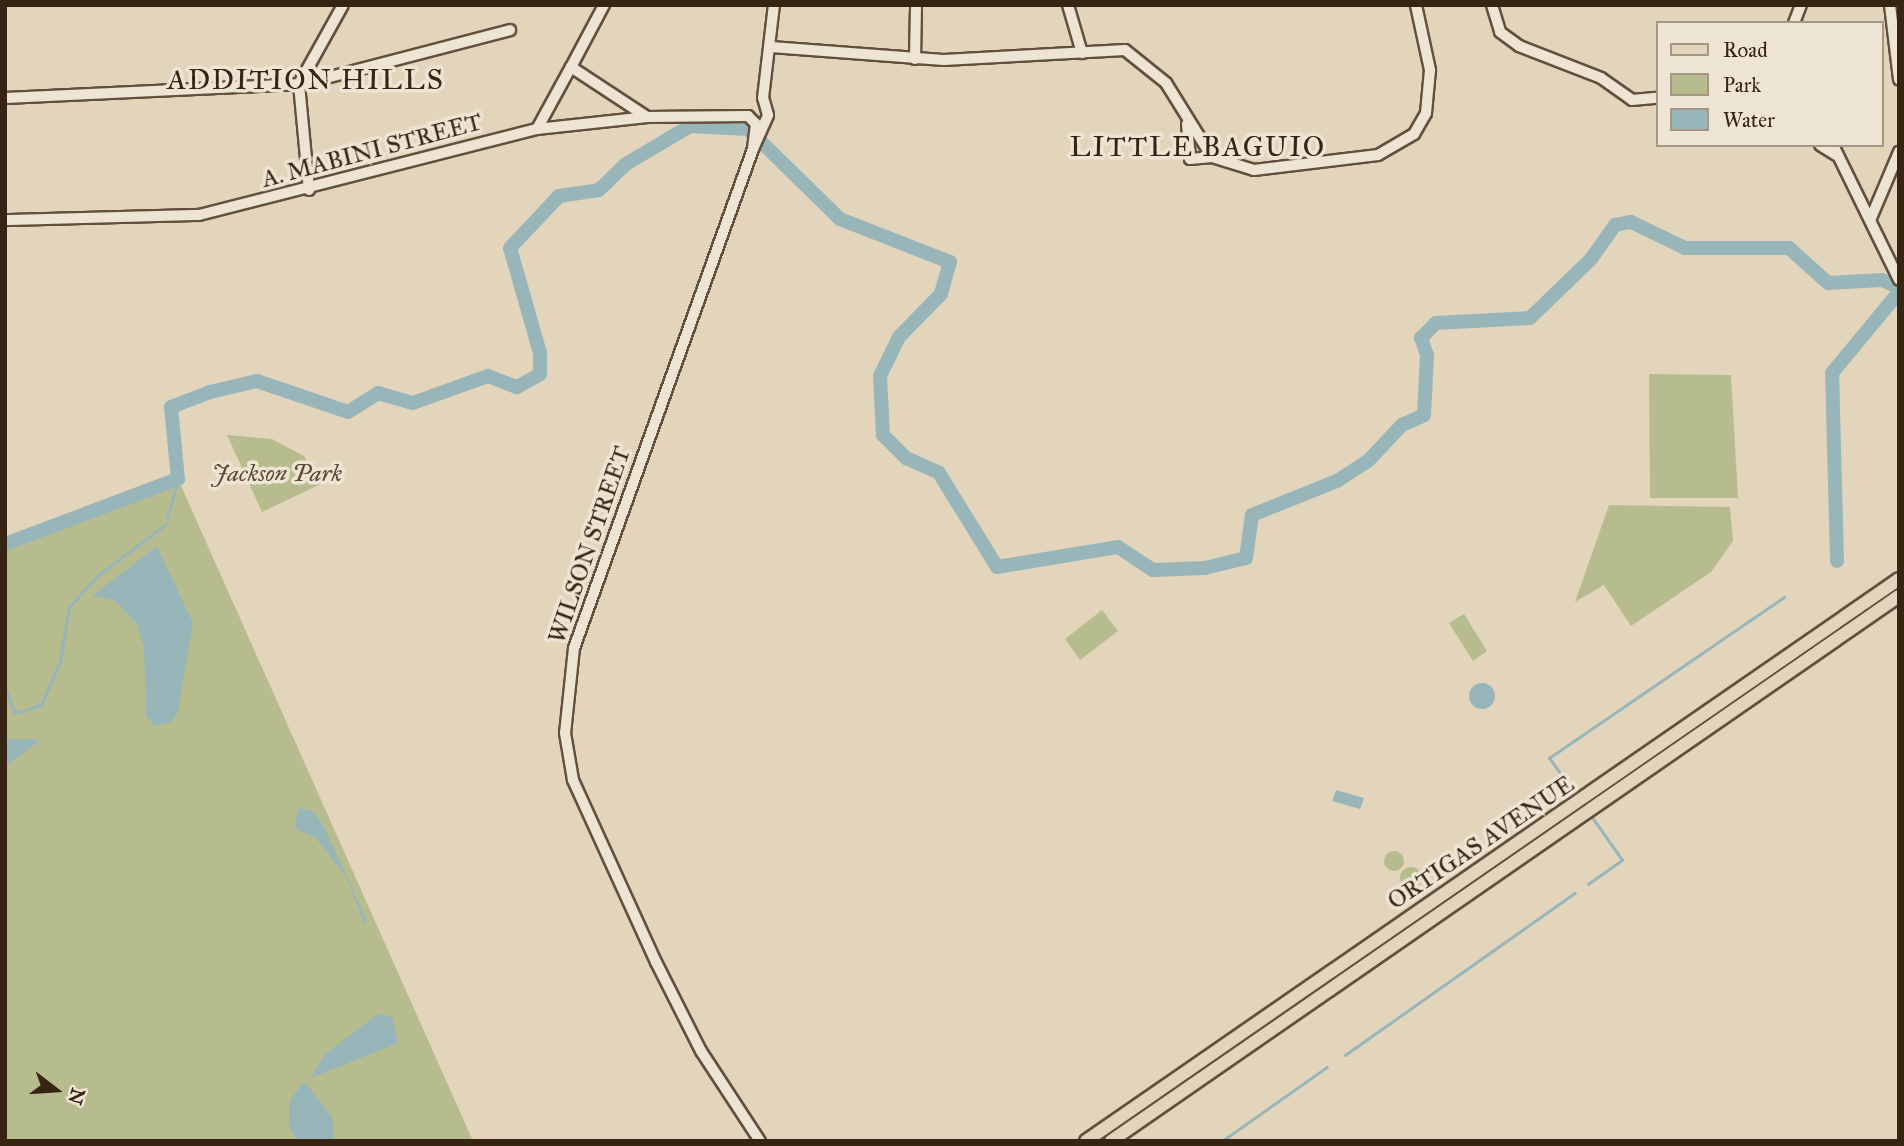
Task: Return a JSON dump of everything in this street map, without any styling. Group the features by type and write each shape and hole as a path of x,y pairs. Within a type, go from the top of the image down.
{"main road":[{"path":"604,5 571,67 647,117"},
{"name":"WILSON STREET","path":"760,1141 701,1051 654,954 573,780 565,733 567,684 589,599 757,138 771,47 774,5"},
{"name":"WILSON STREET","path":"748,117 763,98"},
{"name":"A. MABINI STREET","path":"647,117 748,117"},
{"path":"748,117 757,138"},
{"path":"1835,150 1899,279"},
{"path":"1871,218 1899,152"},
{"name":"ORTIGAS AVENUE","path":"1111,1141 1585,806 1899,579"},
{"name":"ORTIGAS AVENUE","path":"1086,1141 1899,596"},
{"name":"WILSON STREET","path":"654,954 768,1141"}],"street":[{"path":"309,190 299,84 343,5"},
{"path":"915,59 916,5"},
{"path":"1068,5 1082,53"},
{"path":"1187,118 1190,159 1212,157 1254,170 1299,169 1364,160 1407,139 1426,113 1430,94 1416,5"},
{"path":"1492,5 1500,32 1520,46 1601,78 1632,100 1656,98"},
{"path":"1890,5 1899,79"},
{"path":"5,98 299,84 510,30"},
{"path":"771,47 915,59 1082,53 1112,48 1139,58 1166,83 1212,157"},
{"path":"537,129 571,67"},
{"name":"A. MABINI STREET","path":"5,220 199,215 309,190 537,129 647,117"}],"green space":[{"path":"1649,374 1731,375 1738,498 1650,498"},
{"name":"Jackson Park","path":"227,435 272,439 304,456 321,484 262,512"},
{"path":"178,479 473,1141 5,1141 5,545"},
{"path":"1609,505 1730,507 1733,541 1711,572 1631,626 1604,585 1575,602"},
{"path":"1102,610 1118,631 1080,660 1065,639"},
{"path":"1464,614 1487,651 1473,661 1449,623"},
{"path":"1390,851 1398,851 1404,861 1398,871 1390,871 1384,865 1384,857"},
{"path":"1407,867 1415,867 1422,874 1422,882 1415,889 1407,889 1400,882 1400,874"}],"water":[{"path":"157,546 193,623 178,711 172,722 155,726 146,716 144,647 136,623 114,600 92,596"},
{"path":"1482,683 1491,687 1495,696 1491,705 1482,709 1473,705 1469,696 1473,687"},
{"path":"5,739 34,739 39,741 5,767"},
{"path":"1336,790 1364,798 1360,809 1332,801"},
{"path":"298,808 313,811 323,825 367,920 365,925 346,877 315,837 295,829"},
{"path":"378,1014 392,1017 398,1043 311,1078 324,1055"},
{"path":"304,1081 332,1117 334,1141 297,1141 289,1127 289,1102"}],"waterway":[{"path":"5,544 178,479 171,407 210,392 257,381 348,412 378,393 413,403 488,376 517,387 540,374 540,353 510,248 559,196 599,190 626,164 690,126 748,129 840,219 950,262 941,294 899,337 880,376 883,435 906,458 939,473 997,567 1118,547 1153,570 1205,568 1246,558 1252,515 1337,481 1368,461 1402,425 1424,415 1427,355 1421,338 1436,323 1530,318 1591,259 1615,225 1631,222 1685,248 1789,248 1828,283 1882,280 1899,288"},
{"path":"1837,561 1832,373 1899,292"},
{"path":"167,519 178,479"},
{"path":"5,686 15,713 41,705 60,662 69,607 97,576 166,524"},
{"path":"1575,794 1549,758 1784,597"},
{"path":"1588,884 1622,860 1593,819"},
{"path":"1345,1055 1575,893"},
{"path":"1222,1141 1327,1067"}],"district":[{"name":"ADDITION HILLS","path":"306,80"},
{"name":"LITTLE BAGUIO","path":"1198,147"}]}
